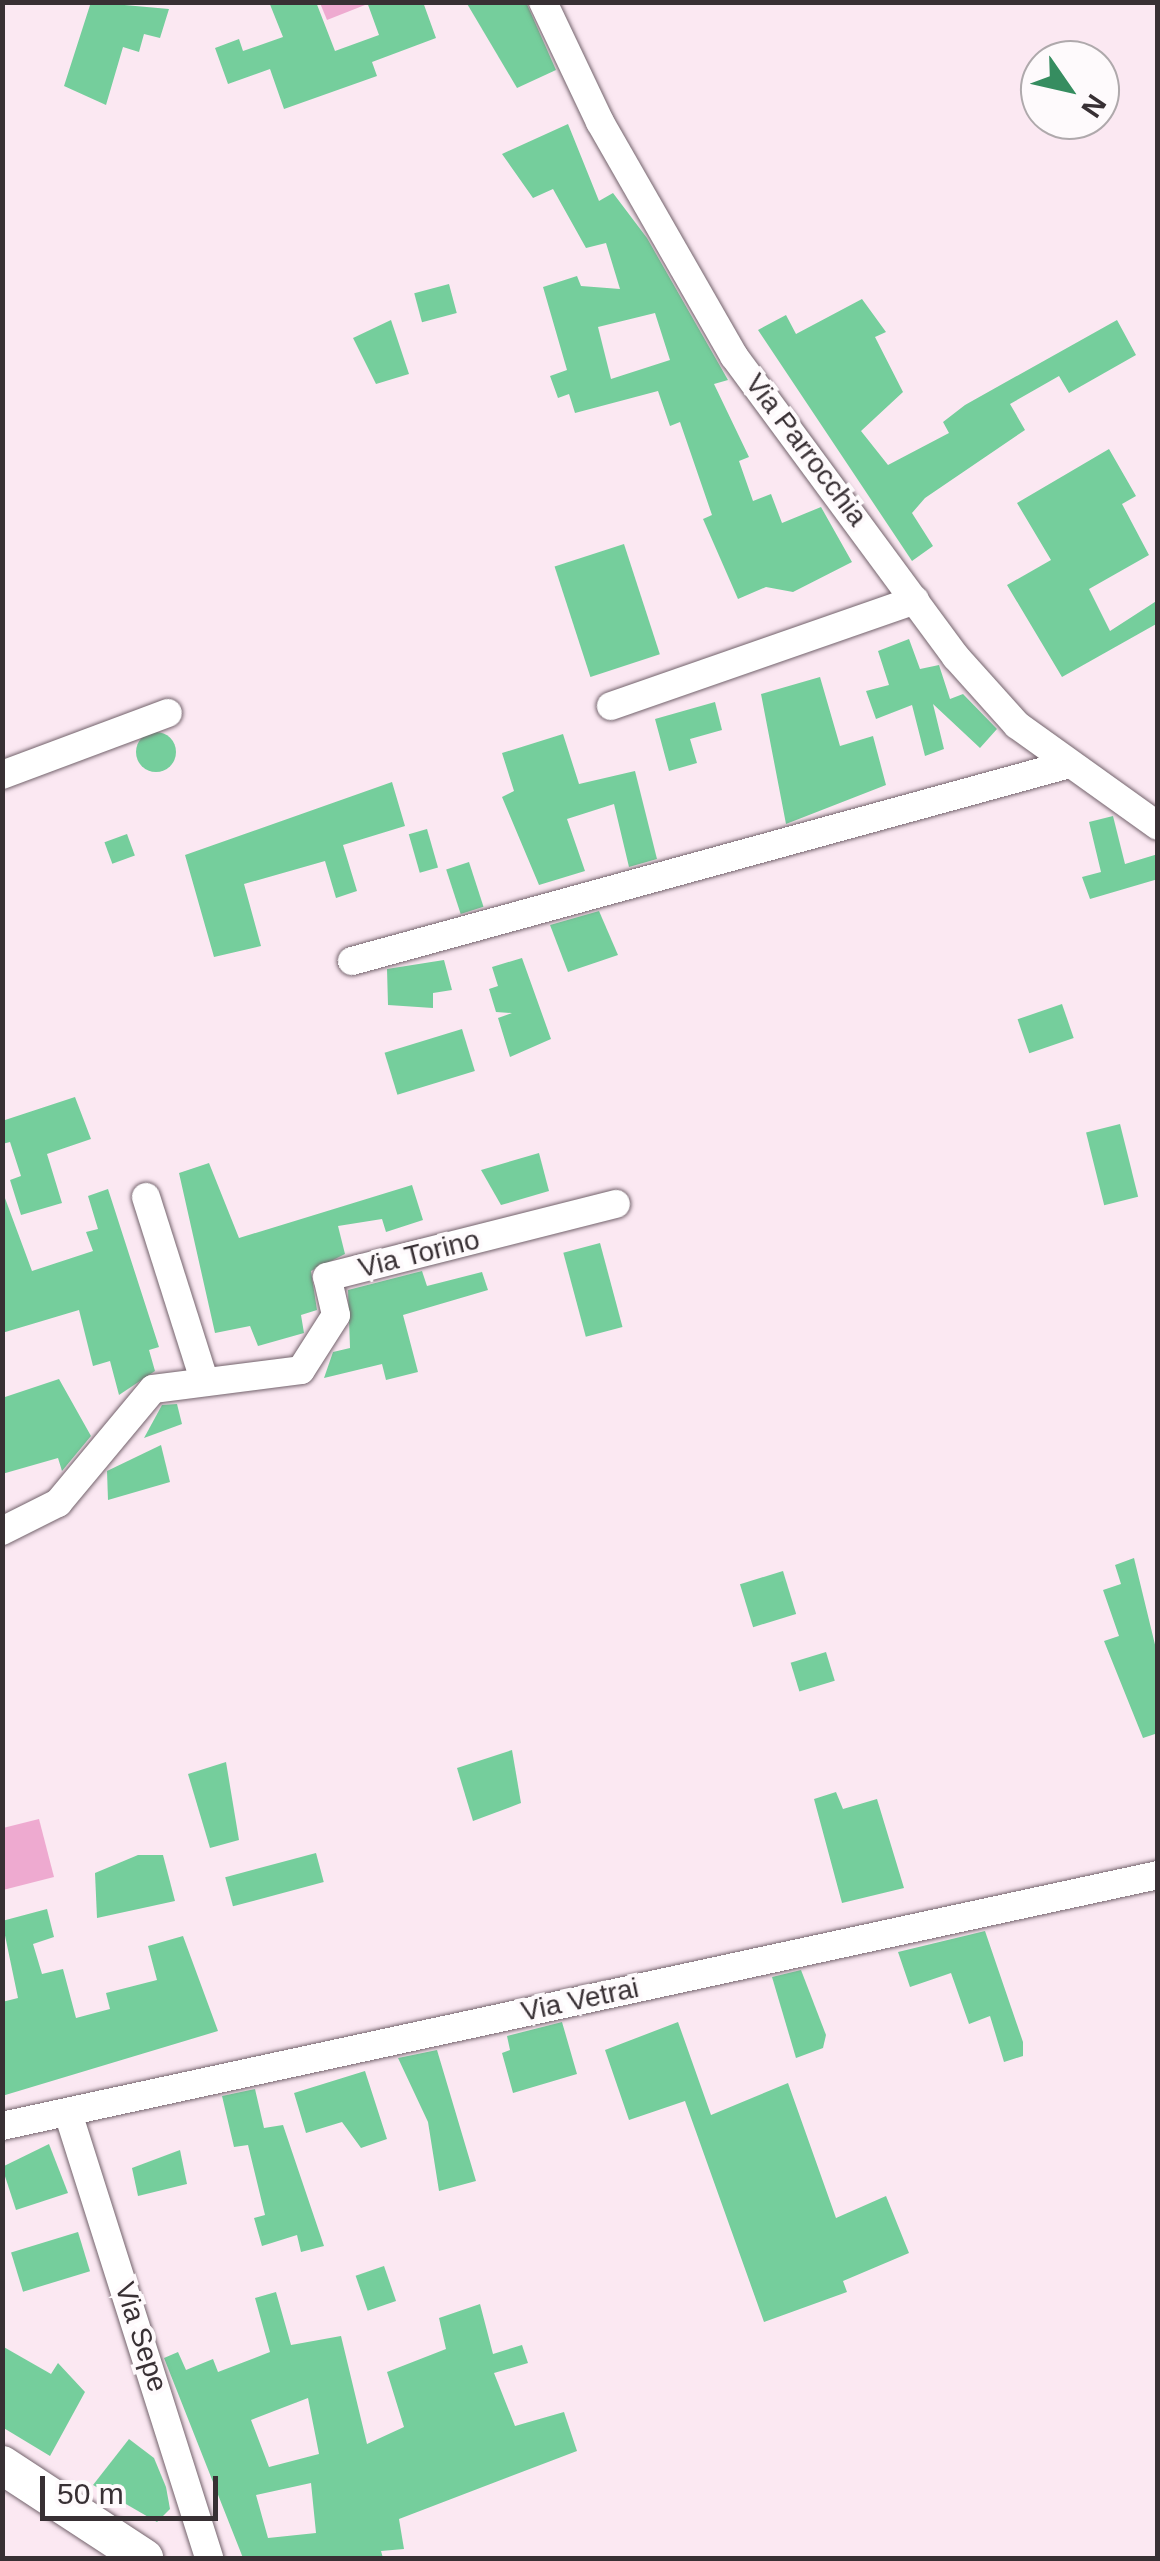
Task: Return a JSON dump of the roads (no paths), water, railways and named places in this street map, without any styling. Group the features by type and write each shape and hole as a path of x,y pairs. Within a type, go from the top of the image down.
{"main road":[{"path":"2,2465 144,2558"}],"street":[{"name":"Via Parrocchia","path":"543,2 696,294 915,600 1005,711 1066,766 1158,826"},
{"path":"611,706 915,600"},
{"path":"2,775 168,712"},
{"path":"352,961 1066,766"},
{"path":"146,1197 203,1377"},
{"name":"Via Torino","path":"2,1531 58,1503 153,1389 203,1377 301,1370 336,1315 326,1277 616,1204"},
{"name":"Via Vetrai","path":"2,2126 70,2116 1158,1874"},
{"name":"Via Sepe","path":"70,2116 210,2558"}]}
